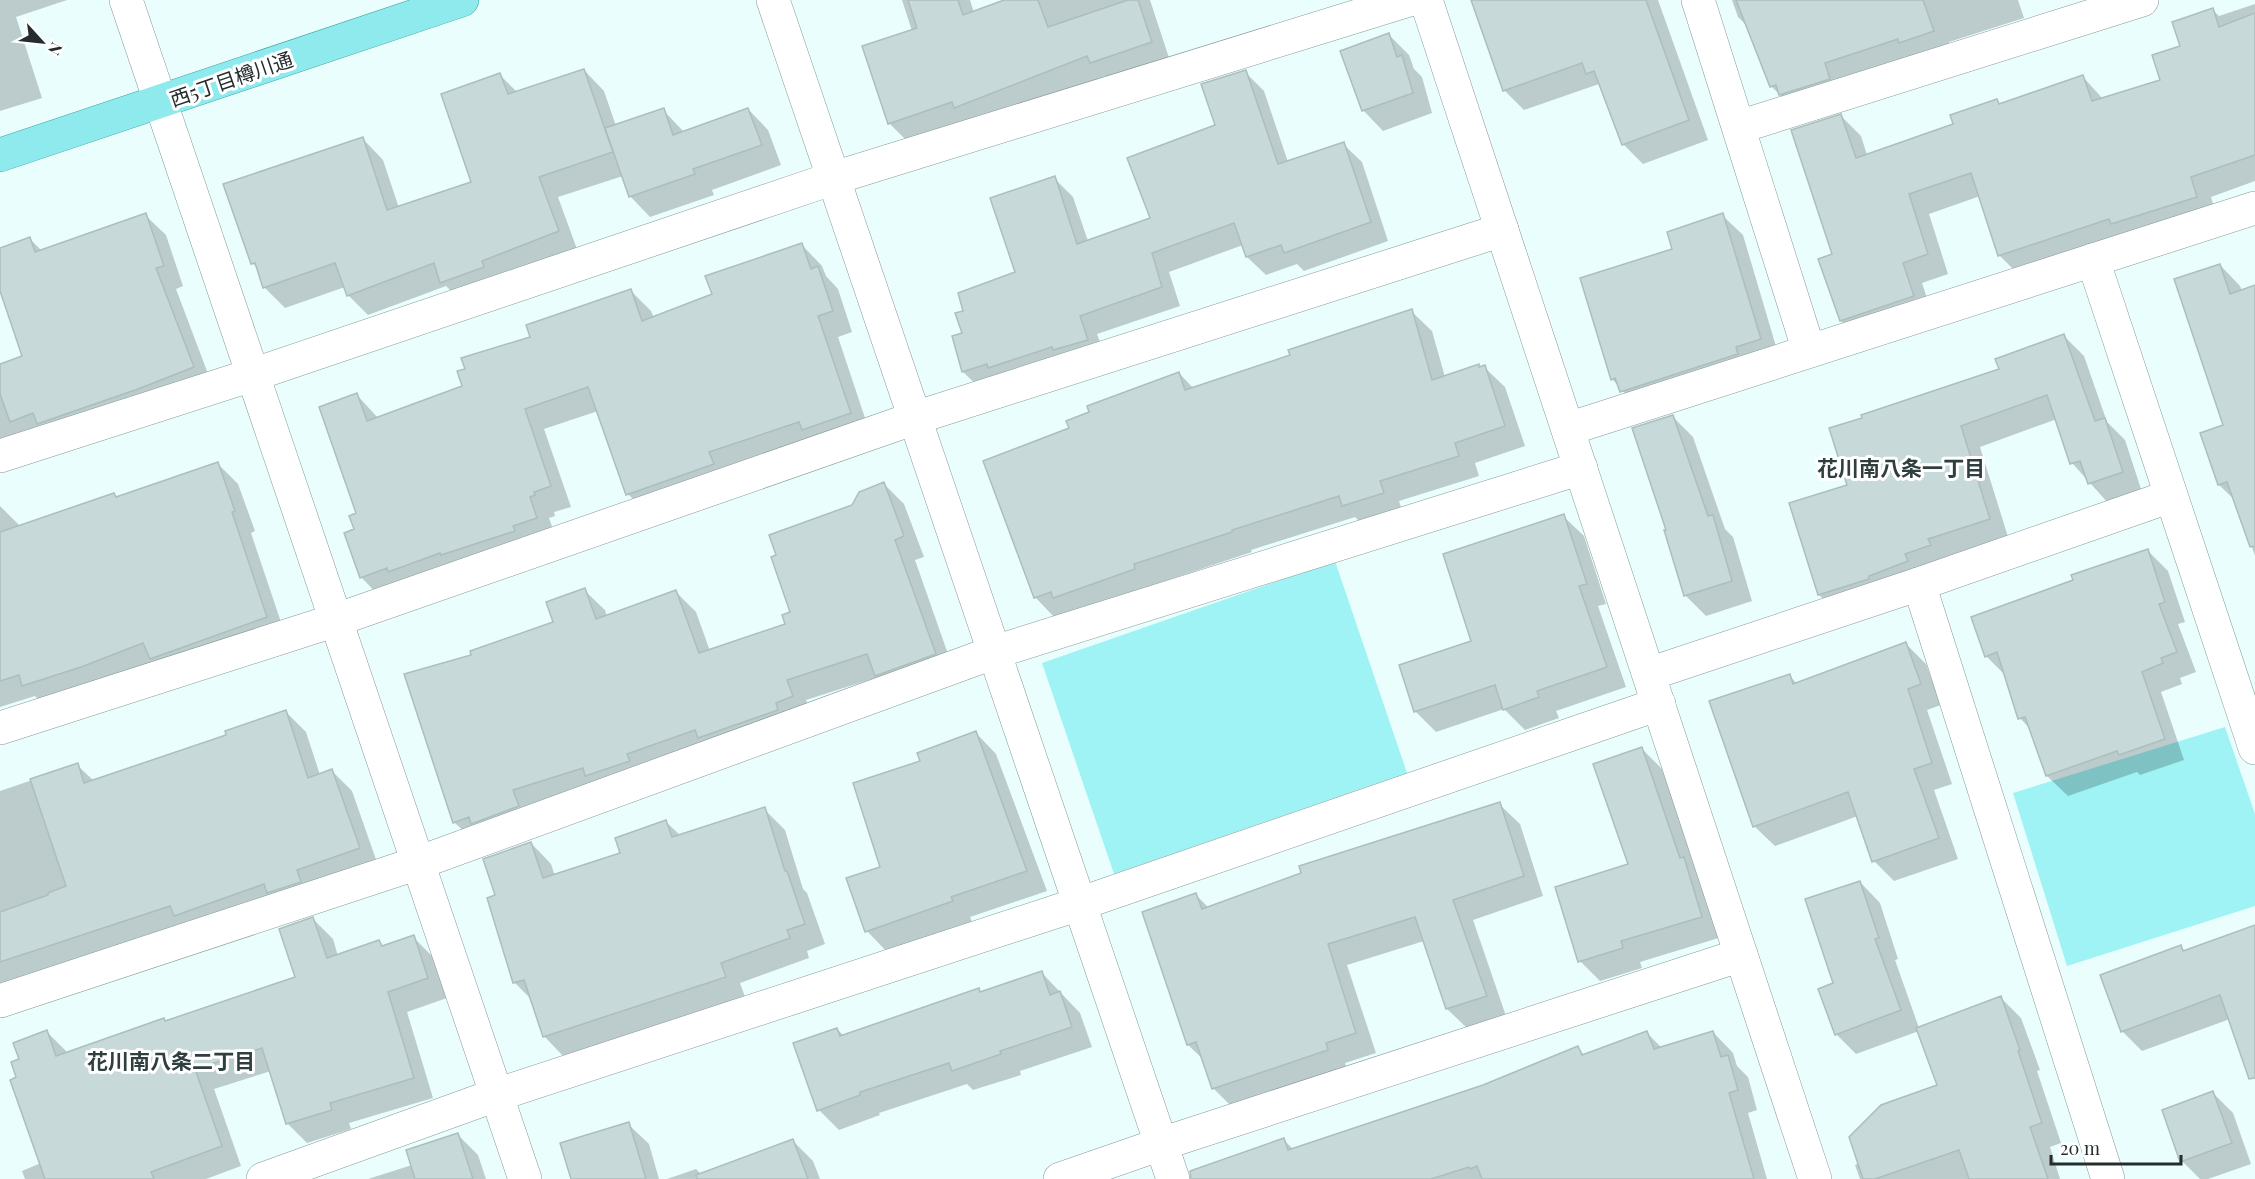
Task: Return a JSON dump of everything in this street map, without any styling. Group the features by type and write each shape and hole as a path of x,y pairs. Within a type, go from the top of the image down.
{"main road":[{"name":"西5丁目樽川通","path":"0,156 462,0"}],"street":[{"path":"126,0 525,1179"},
{"path":"773,0 1173,1179"},
{"path":"0,456 252,375 834,178 1409,0"},
{"path":"1426,0 1815,1179"},
{"path":"1698,0 1809,351"},
{"path":"1739,127 2142,0"},
{"path":"1568,429 2255,208"},
{"path":"0,728 336,620 915,418 1502,230"},
{"path":"2093,260 2255,748"},
{"path":"0,1001 418,863 995,652 1581,468"},
{"path":"263,1179 496,1095 1080,904 1654,689 1919,584 2171,496"},
{"path":"1919,584 2108,1179"},
{"path":"1060,1179 1741,955"}],"shaded area":[{"path":"1335,561 1407,773 1114,874 1042,663"},
{"path":"2225,727 2255,814 2255,906 2067,966 2013,793"}],"building":[{"path":"908,0 958,0 963,15 1004,0 1038,0 1048,27 1128,0 1138,0 1152,42 1090,63 1087,56 954,108 952,102 888,124 862,46 917,28"},
{"path":"1471,0 1646,0 1689,120 1622,145 1594,71 1586,74 1582,63 1503,91"},
{"path":"1736,0 1923,0 1934,31 1899,43 1898,39 1825,63 1830,79 1779,95 1776,85 1770,87"},
{"path":"2213,8 2219,27 2255,13 2255,155 2191,177 2197,197 2111,224 2109,219 1998,256 1971,173 1909,194 1928,254 1903,263 1914,296 1840,321 1818,259 1832,254 1791,130 1841,114 1856,158 1953,124 1950,115 1997,99 1999,104 2083,75 2092,101 2160,80 2152,55 2180,46 2172,22"},
{"path":"1389,33 1397,57 1402,55 1413,93 1362,111 1340,51"},
{"path":"584,69 613,152 539,177 559,231 482,261 484,267 440,283 434,263 347,296 335,263 263,288 255,263 251,264 223,184 363,137 387,210 471,182 441,94 500,73 508,94"},
{"path":"1246,70 1278,164 1344,142 1371,222 1284,253 1281,245 1246,257 1234,223 1152,253 1162,287 1080,316 1088,340 1053,350 1052,347 988,368 987,364 962,372 952,336 962,333 955,313 963,311 958,293 1015,272 990,198 1055,176 1077,244 1150,218 1127,158 1215,125 1201,84"},
{"path":"664,108 673,135 748,108 762,145 693,169 695,174 629,197 605,128"},
{"path":"146,213 164,266 156,268 194,367 37,424 33,413 10,422 0,394 0,364 22,356 0,291 0,248 30,237 35,252"},
{"path":"1723,213 1761,339 1736,347 1738,354 1620,392 1615,378 1611,380 1580,278 1672,249 1667,232"},
{"path":"802,243 811,269 818,266 833,311 818,316 851,413 802,430 799,422 709,452 714,464 626,495 588,387 525,409 551,486 534,492 535,495 530,497 537,518 513,526 515,531 441,555 440,553 388,572 387,568 360,578 344,533 354,529 349,516 356,513 319,407 357,393 367,421 462,386 457,371 465,369 461,358 530,337 526,325 631,289 642,321 712,294 705,276"},
{"path":"2220,264 2230,294 2255,285 2255,546 2250,547 2227,482 2218,485 2200,433 2223,425 2174,279"},
{"path":"1412,309 1432,380 1479,364 1479,367 1485,365 1505,426 1455,443 1459,456 1380,481 1384,493 1342,506 1339,496 1134,564 1135,569 1053,598 1051,592 1034,598 983,461 1069,428 1066,421 1089,412 1087,406 1179,372 1185,390 1290,355 1288,350"},
{"path":"2064,334 2095,421 2105,418 2123,472 2088,484 2080,461 2070,464 2047,395 1961,426 1990,519 1928,539 1931,545 1905,554 1908,561 1869,576 1869,579 1818,595 1789,503 1847,485 1829,428 1999,369 1995,359"},
{"path":"1673,415 1708,516 1713,515 1732,581 1684,596 1664,530 1666,530 1632,428"},
{"path":"218,462 267,617 150,659 143,643 81,667 22,686 19,675 0,681 0,532 114,493 116,497"},
{"path":"884,482 904,536 895,540 936,654 875,676 867,654 787,680 793,696 776,703 778,710 698,738 695,730 627,754 630,761 585,776 583,768 513,790 519,806 471,824 469,817 453,823 404,674 471,655 470,651 553,622 546,602 585,588 596,619 676,590 699,653 785,624 782,615 790,612 771,557 776,555 769,535 852,505 859,492"},
{"path":"1564,514 1587,584 1579,586 1607,667 1537,691 1539,697 1503,710 1495,685 1414,712 1399,665 1471,641 1443,554"},
{"path":"2148,549 2165,602 2159,604 2177,652 2161,658 2163,663 2142,672 2165,739 2119,755 2117,751 2046,776 2025,717 2018,719 1997,652 1985,657 1971,617 2073,580 2071,575"},
{"path":"1906,642 1921,684 1908,689 1932,763 1914,769 1939,838 1872,862 1848,792 1753,827 1709,701 1790,674 1793,684"},
{"path":"286,710 308,778 332,769 360,848 297,870 301,882 267,893 264,884 174,916 170,906 0,962 0,912 66,886 30,779 78,763 84,783 226,735 225,731"},
{"path":"976,731 1027,871 951,897 953,901 865,932 846,878 880,867 853,783 920,761 917,753"},
{"path":"1642,747 1680,858 1684,857 1702,917 1621,941 1623,948 1578,962 1555,887 1628,864 1593,764"},
{"path":"1500,802 1524,876 1453,900 1487,996 1446,1009 1415,917 1328,944 1356,1033 1326,1043 1328,1050 1212,1089 1196,1042 1187,1045 1142,912 1196,893 1202,909 1301,873 1299,866"},
{"path":"765,807 805,924 787,930 790,938 721,963 726,977 543,1037 524,980 513,983 487,898 495,895 483,859 531,842 543,878 620,853 615,838 666,820 672,837"},
{"path":"1860,881 1879,938 1875,939 1901,1010 1835,1035 1818,989 1833,983 1805,899"},
{"path":"313,917 327,958 379,940 382,946 414,935 428,978 388,992 414,1078 330,1103 332,1110 286,1124 262,1048 195,1069 222,1146 151,1172 154,1179 45,1179 10,1080 16,1077 11,1062 19,1059 13,1043 47,1030 56,1056 164,1018 165,1021 295,977 279,929"},
{"path":"2255,925 2255,1078 2249,1079 2220,995 2121,1032 2100,975 2181,945 2183,951"},
{"path":"1042,971 1050,995 1060,991 1072,1027 1000,1051 1001,1054 952,1071 949,1063 860,1092 860,1095 817,1111 793,1043 837,1028 840,1036 979,988 980,992"},
{"path":"2001,996 2042,1123 2030,1127 2048,1179 1969,1179 1959,1150 1875,1179 1863,1179 1849,1137 1881,1105 1937,1085 1916,1028"},
{"path":"1647,1031 1654,1049 1713,1031 1721,1057 1728,1055 1738,1090 1729,1093 1754,1179 1482,1179 1477,1166 1431,1179 1191,1179 1190,1171 1284,1138 1288,1150 1483,1085 1578,1046 1582,1055"},
{"path":"2213,1091 2232,1143 2180,1162 2162,1110"},
{"path":"629,1122 646,1179 571,1179 560,1143"},
{"path":"458,1133 473,1179 415,1179 406,1150"},
{"path":"793,1139 808,1179 697,1179 696,1175"}],"district":[{"name":"花川南八条一丁目","path":"1901,467"},
{"name":"花川南八条二丁目","path":"171,1060"}]}
